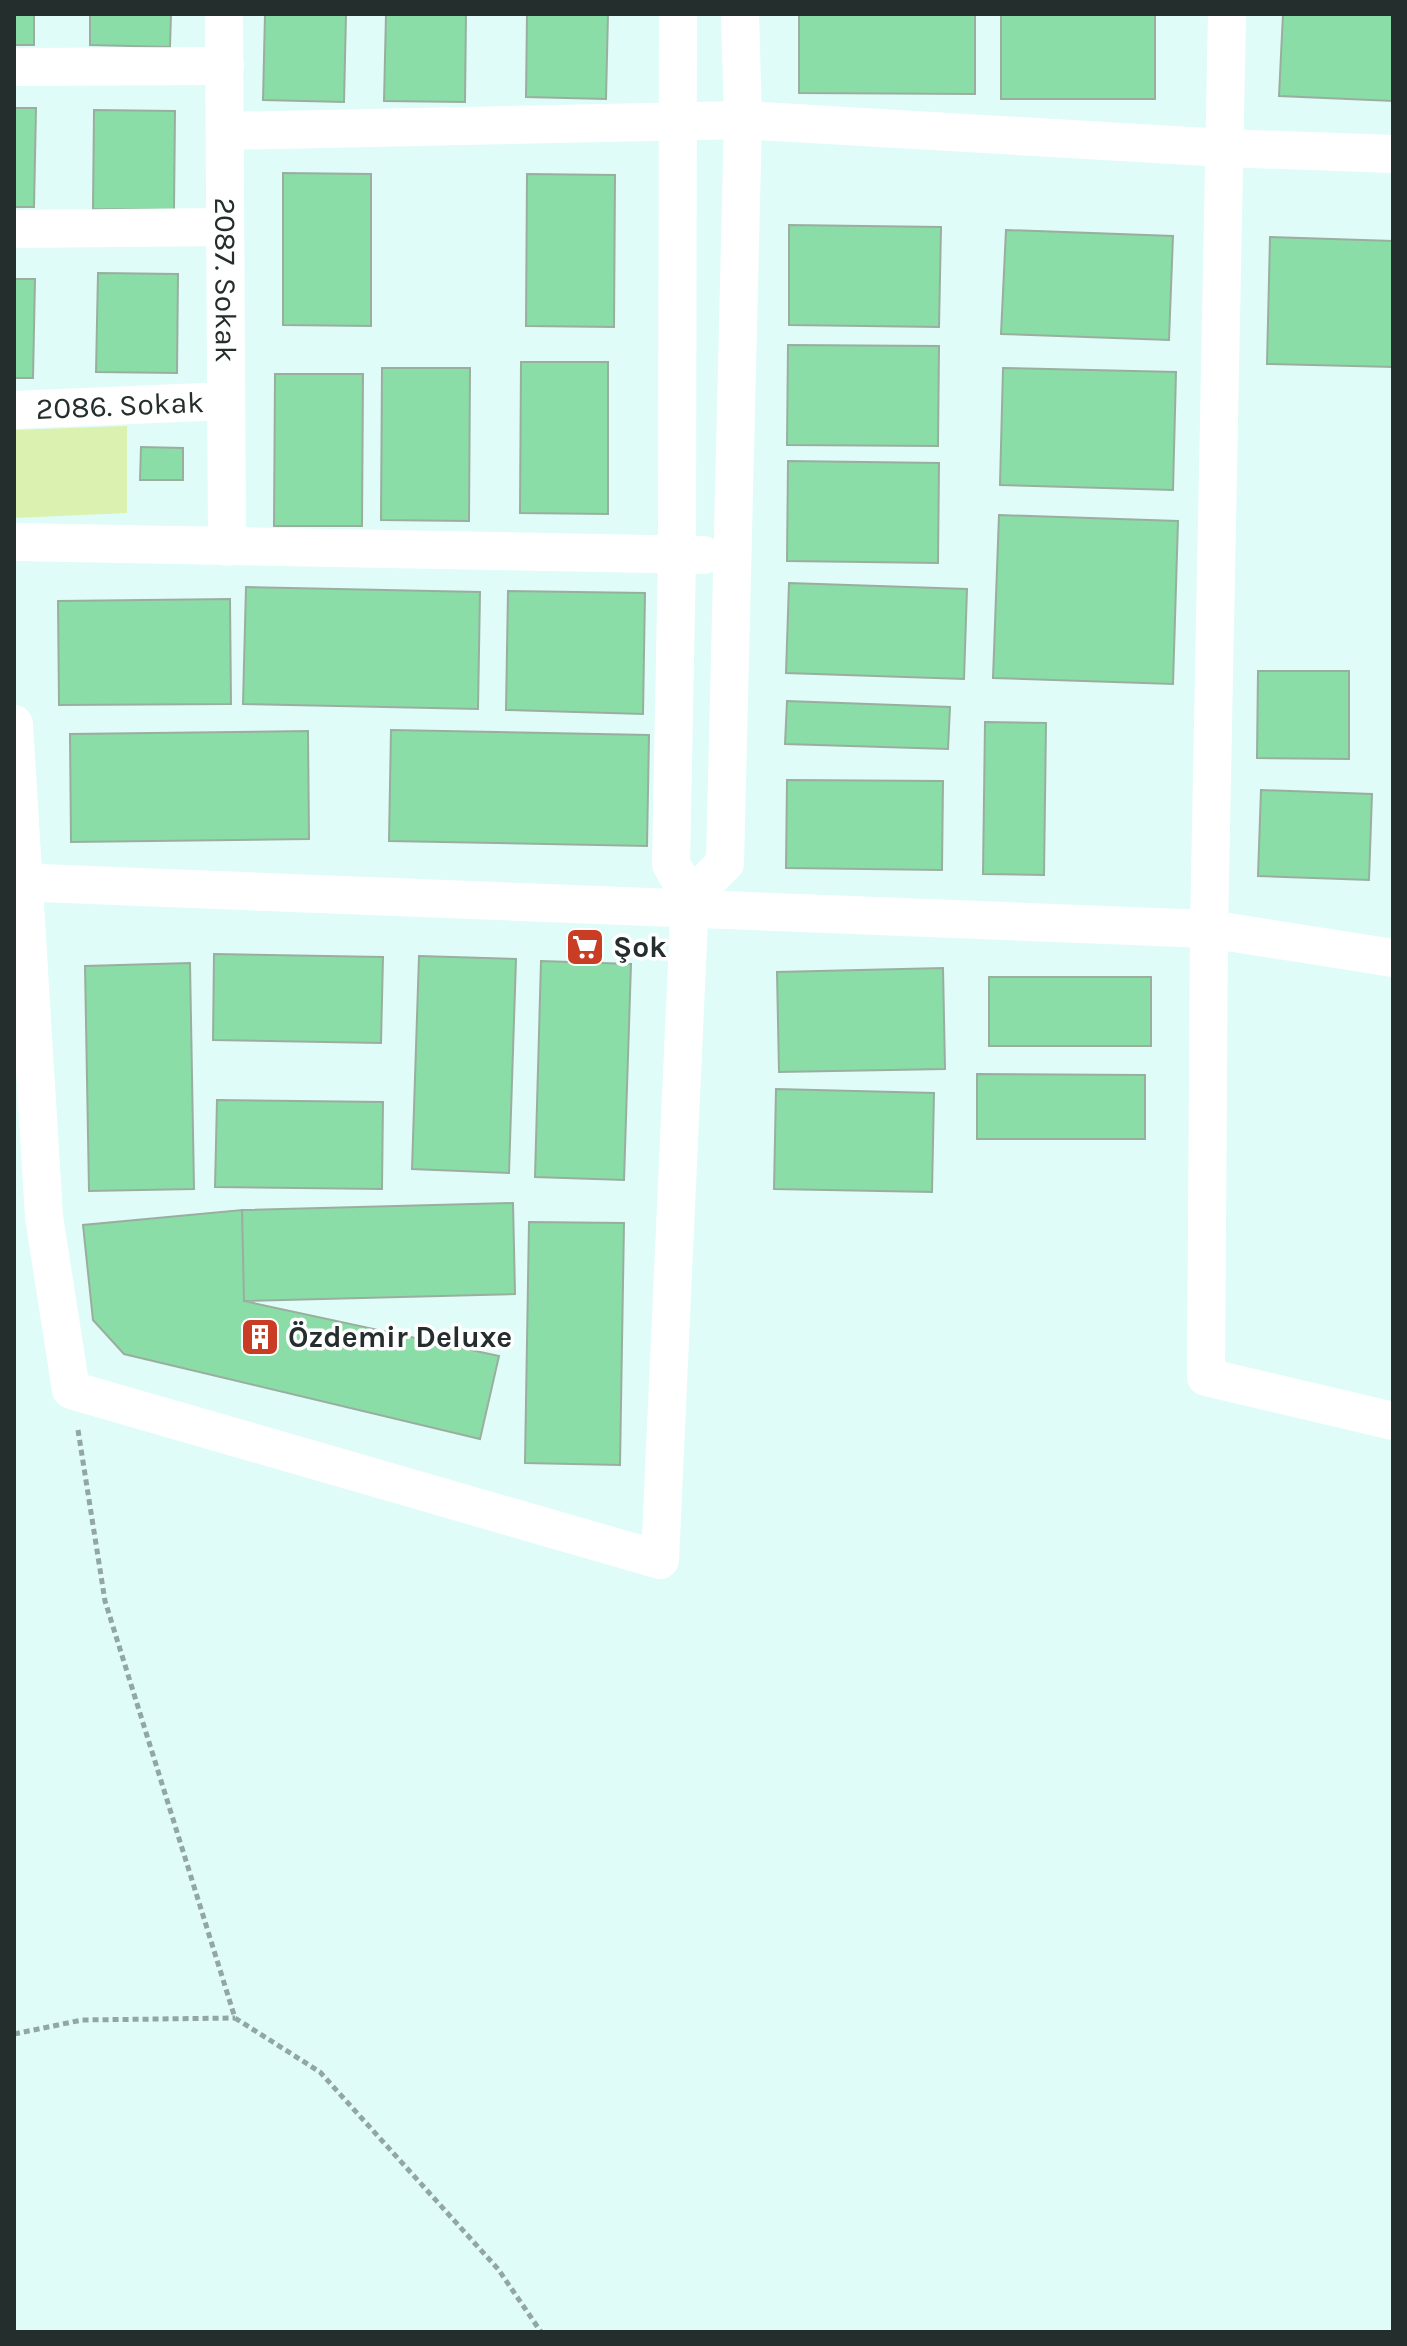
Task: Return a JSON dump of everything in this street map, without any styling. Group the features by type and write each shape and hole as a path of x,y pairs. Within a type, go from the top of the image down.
{"street":[{"name":"2087. Sokak","path":"224,14 227,547"},
{"path":"14,724 20,882 44,1217 71,1390 660,1560 690,904 671,864 677,556 678,14"},
{"path":"690,904 725,863 743,120 740,14"},
{"path":"1227,14 1209,929 1206,1377 1393,1421"},
{"path":"14,67 225,66"},
{"path":"225,131 743,120 1225,148 1393,154"},
{"path":"14,229 225,227"},
{"name":"2086. Sokak","path":"14,410 226,401"},
{"path":"14,542 732,555"},
{"path":"20,882 690,904 1209,929 1393,958"}],"path":[{"path":"71,1390 105,1601 235,2018"},
{"path":"14,2034 82,2020 235,2018 320,2072 498,2269 541,2332"}],"green space":[{"path":"127,426 127,513 14,518 14,430"}],"building":[{"path":"14,14 34,14 34,45 14,45"},
{"path":"90,14 171,14 170,47 90,45"},
{"path":"265,14 346,14 344,102 263,100"},
{"path":"386,14 466,14 465,102 384,101"},
{"path":"527,14 608,14 606,99 526,97"},
{"path":"799,14 975,14 975,94 799,93"},
{"path":"1001,14 1155,14 1155,99 1001,99"},
{"path":"1283,14 1393,14 1393,101 1279,96"},
{"path":"14,108 36,108 34,207 14,207"},
{"path":"94,110 175,111 174,210 93,209"},
{"path":"283,173 371,174 371,326 283,325"},
{"path":"527,174 615,175 614,327 526,326"},
{"path":"789,225 941,227 939,327 789,325"},
{"path":"1006,230 1173,236 1169,340 1001,334"},
{"path":"1270,237 1393,241 1393,367 1267,364"},
{"path":"98,273 178,274 177,373 96,372"},
{"path":"14,279 35,279 33,378 14,378"},
{"path":"788,345 939,346 938,446 787,445"},
{"path":"521,362 608,362 608,514 520,513"},
{"path":"382,368 470,368 469,521 381,520"},
{"path":"1003,368 1176,372 1173,490 1000,485"},
{"path":"275,374 363,374 362,526 274,526"},
{"path":"141,447 183,448 183,480 140,480"},
{"path":"788,461 939,463 938,563 787,561"},
{"path":"999,515 1178,521 1173,684 993,678"},
{"path":"789,583 967,589 964,679 786,673"},
{"path":"246,587 480,592 478,709 243,704"},
{"path":"508,591 645,593 643,714 506,710"},
{"path":"230,599 231,704 59,705 58,601"},
{"path":"1258,671 1349,671 1349,759 1257,758"},
{"path":"787,701 950,707 948,749 785,744"},
{"path":"985,722 1046,723 1044,875 983,874"},
{"path":"391,730 649,735 647,846 389,841"},
{"path":"308,731 309,839 71,842 70,734"},
{"path":"787,780 943,781 942,870 786,868"},
{"path":"1261,790 1372,794 1369,880 1258,876"},
{"path":"214,954 383,957 381,1043 213,1040"},
{"path":"419,956 516,959 509,1173 412,1169"},
{"path":"541,961 631,964 624,1180 535,1177"},
{"path":"190,963 194,1189 89,1191 85,966"},
{"path":"943,968 945,1069 779,1072 777,972"},
{"path":"989,977 1151,977 1151,1046 989,1046"},
{"path":"977,1074 1145,1075 1145,1139 977,1139"},
{"path":"776,1089 934,1093 932,1192 774,1189"},
{"path":"217,1100 383,1102 382,1189 215,1187"},
{"name":"Özdemir Deluxe","path":"513,1203 515,1294 244,1301 242,1210"},
{"name":"Özdemir Deluxe","path":"242,1210 244,1301 499,1356 480,1439 124,1354 93,1320 83,1225"},
{"name":"Özdemir Deluxe","path":"529,1222 624,1223 620,1465 525,1463"}],"place":[{"name":"Şok","path":"585,947"},
{"name":"Özdemir Deluxe","path":"260,1337"}]}
